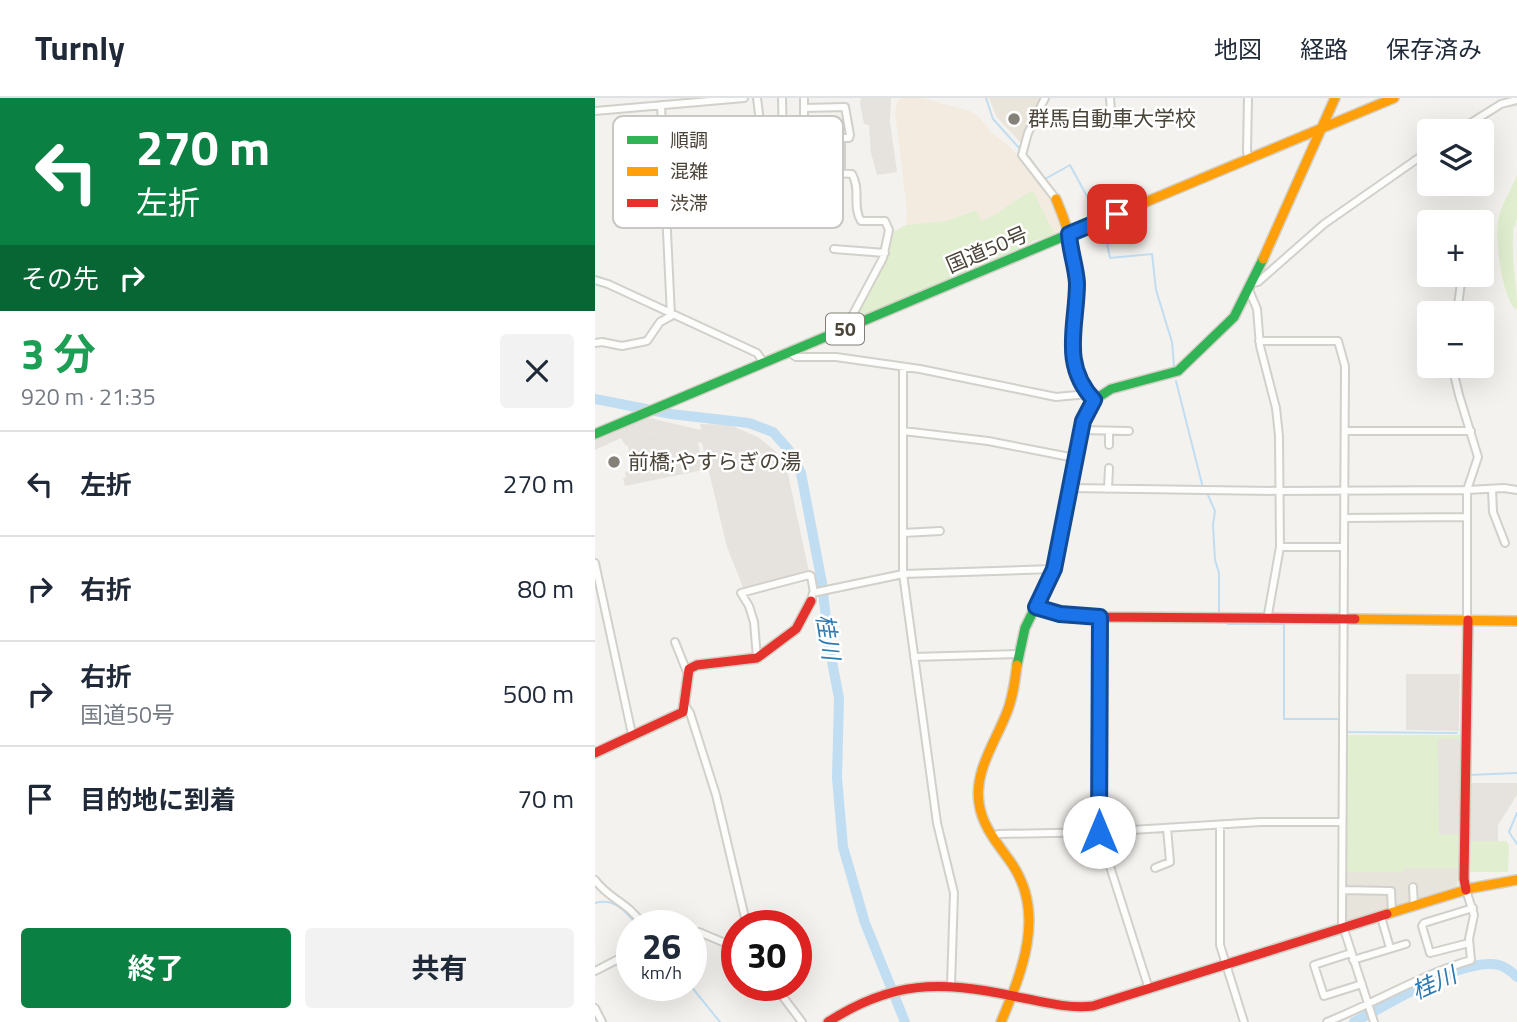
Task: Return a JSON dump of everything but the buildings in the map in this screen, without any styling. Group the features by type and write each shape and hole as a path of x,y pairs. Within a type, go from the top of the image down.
{"main road":[{"path":"1091,397 1182,368 1234,317 1335,98"},
{"name":"国道50号","path":"595,434 1394,98"},
{"path":"1001,1022 1020,977 1029,919 1028,897 1020,879 992,836 980,809 978,786 1009,708 1025,628 1054,569 1081,430 1091,397 1075,365 1072,345 1077,281 1069,234 1056,199"},
{"path":"595,753 679,715 688,703 684,681 687,672 697,665 757,658 796,629 814,595"},
{"path":"1036,607 1060,614 1100,617 1517,621"},
{"path":"1466,890 1467,620"},
{"path":"828,1022 859,1002 885,992 928,985 951,985 1012,995 1062,1007 1079,1008 1101,1004 1466,890 1517,880"}],"street":[{"path":"595,111 744,98"},
{"path":"757,98 759,116"},
{"path":"782,98 782,116"},
{"path":"804,98 804,116"},
{"path":"1045,98 1028,132 1023,155 1056,199"},
{"path":"1110,98 1112,123"},
{"path":"1248,98 1249,158"},
{"path":"1475,119 1500,101 1517,100"},
{"path":"661,105 662,116"},
{"path":"804,108 845,107 850,135 849,138 843,138"},
{"path":"1267,620 1280,547 1276,408 1259,341 1257,309 1250,286 1272,271 1324,224 1417,159"},
{"path":"843,173 854,175 858,186 857,215 861,221 886,223 889,230 885,253 851,318 849,327"},
{"path":"595,343 622,346 647,341 660,322 671,316 667,228"},
{"path":"834,249 885,253"},
{"path":"595,280 757,353 764,363"},
{"path":"1259,341 1338,341 1345,370 1343,929 1374,1022"},
{"path":"789,352 796,357 836,357 1056,397 1091,397"},
{"path":"903,368 904,574 937,823 954,892 951,985"},
{"path":"1455,378 1478,457 1467,490 1467,620"},
{"path":"1081,430 1129,431"},
{"path":"903,431 985,441 1075,458"},
{"path":"1109,431 1109,445"},
{"path":"1345,431 1471,431"},
{"path":"1108,489 1109,468"},
{"path":"1070,488 1517,490"},
{"path":"1492,489 1493,512 1505,543"},
{"path":"1345,518 1467,517"},
{"path":"903,533 940,531"},
{"path":"1280,547 1344,547"},
{"path":"595,563 632,734"},
{"path":"757,658 754,622 741,593 809,575 814,595 828,589 904,574 1054,569"},
{"path":"1100,617 1099,832 1149,989"},
{"path":"675,642 687,672"},
{"path":"914,657 1019,654"},
{"path":"686,707 716,794 743,910"},
{"path":"992,836 1011,833 1342,822"},
{"path":"1220,825 1220,944 1244,1022"},
{"path":"1155,867 1170,862 1167,828"},
{"path":"595,880 604,890 632,910"},
{"path":"1413,887 1415,906"},
{"path":"1342,890 1391,891 1392,914"},
{"path":"1327,1022 1436,971 1471,960 1469,943 1473,908 1466,890"},
{"path":"1469,943 1430,953 1422,926 1424,923 1473,908"},
{"path":"1381,917 1390,948"},
{"path":"1361,984 1324,996 1314,965 1406,944"},
{"path":"595,971 616,960"},
{"path":"786,1001 802,1022"},
{"path":"595,1008 602,1022"}],"shaded area":[{"path":"861,98 891,98 890,122 897,172 877,175 871,153 869,125 864,124"},
{"path":"922,98 970,111 978,116 992,133 1011,148 1049,196 1063,233 1055,235 1022,195 997,216 981,222 975,210 946,221 906,225 907,211 895,112 898,100"},
{"name":"群馬自動車大学校","path":"989,98 1040,98 1020,142 996,116"},
{"path":"645,417 701,430 700,424 730,425 758,437 775,451 788,474 809,572 744,590 727,547 702,443 650,432 640,436 633,435 627,426"},
{"path":"627,426 636,436 650,432 698,442 703,470 625,486 625,472 635,470 628,446 621,438 595,450 595,439"},
{"path":"1406,674 1460,674 1459,709 1406,709"},
{"path":"1406,709 1459,709 1459,731 1406,730"},
{"path":"1438,739 1460,739 1459,834 1439,835"},
{"path":"1469,783 1517,783 1517,795 1498,825 1498,841 1468,841"},
{"path":"1403,868 1459,868 1457,886 1344,922 1345,872 1402,872"}],"green space":[{"path":"1517,175 1517,226 1514,226 1513,247 1517,298 1515,309 1502,278 1497,237 1499,216"},
{"path":"1033,191 1055,235 1033,241 1016,252 854,320 872,281 887,258 893,232 906,225 946,221 976,210 981,221"},
{"path":"1346,735 1460,735 1459,868 1345,872"},
{"path":"1468,841 1506,841 1509,846 1508,872 1468,872"}],"waterway":[{"path":"986,98 993,119 1020,149"},
{"path":"1029,157 1045,179 1070,165 1097,215"},
{"path":"1104,228 1110,258 1152,254 1156,290 1172,342 1174,366"},
{"path":"1176,381 1203,488"},
{"name":"桂川","path":"595,399 671,414 749,423 773,432 788,449 801,473 822,583 829,646 839,698 837,778 843,847 865,923 905,1022"},
{"path":"1207,493 1215,511 1213,525 1215,560 1219,573 1219,614"},
{"path":"1228,624 1284,624 1284,719 1339,719"},
{"path":"1346,730 1457,733"},
{"path":"1469,775 1517,773"},
{"path":"1517,813 1509,832 1517,844"},
{"path":"595,903 608,902 623,910"},
{"name":"桂川","path":"1354,1022 1425,984 1466,968 1484,964 1499,965 1517,977"},
{"path":"703,1001 720,1022"}],"traffic: fast":[{"path":"595,434 1067,235"},
{"path":"1017,665 1025,628 1054,569 1086,413 1094,400 1111,389 1178,371 1234,317 1263,259"}],"traffic: slow":[{"path":"1263,259 1335,98"},
{"path":"1067,235 1394,98"},
{"path":"1056,199 1071,240 1077,273 1072,328 1075,361 1082,381 1094,400"},
{"path":"1355,619 1517,621"},
{"path":"1001,1022 1023,963 1029,923 1028,903 1012,864 984,820 978,791 987,756 1009,706 1017,665"},
{"path":"1387,914 1472,888 1517,880"}],"traffic: jam":[{"path":"595,753 683,712 689,669 697,665 757,658 796,629 811,601"},
{"path":"1036,607 1060,614 1100,617 1355,619"},
{"path":"1466,890 1468,620"},
{"path":"828,1022 874,998 918,988 962,988 1063,1005 1093,1006 1387,914"}],"place":[{"name":"群馬自動車大学校","path":"1014,119"},
{"name":"前橋;やすらぎの湯","path":"614,462"}],"route":[{"path":"1099,832 1100,617 1060,614 1036,607 1054,569 1083,421 1094,400 1082,383 1075,365 1072,328 1077,281 1069,234 1117,214"}]}
